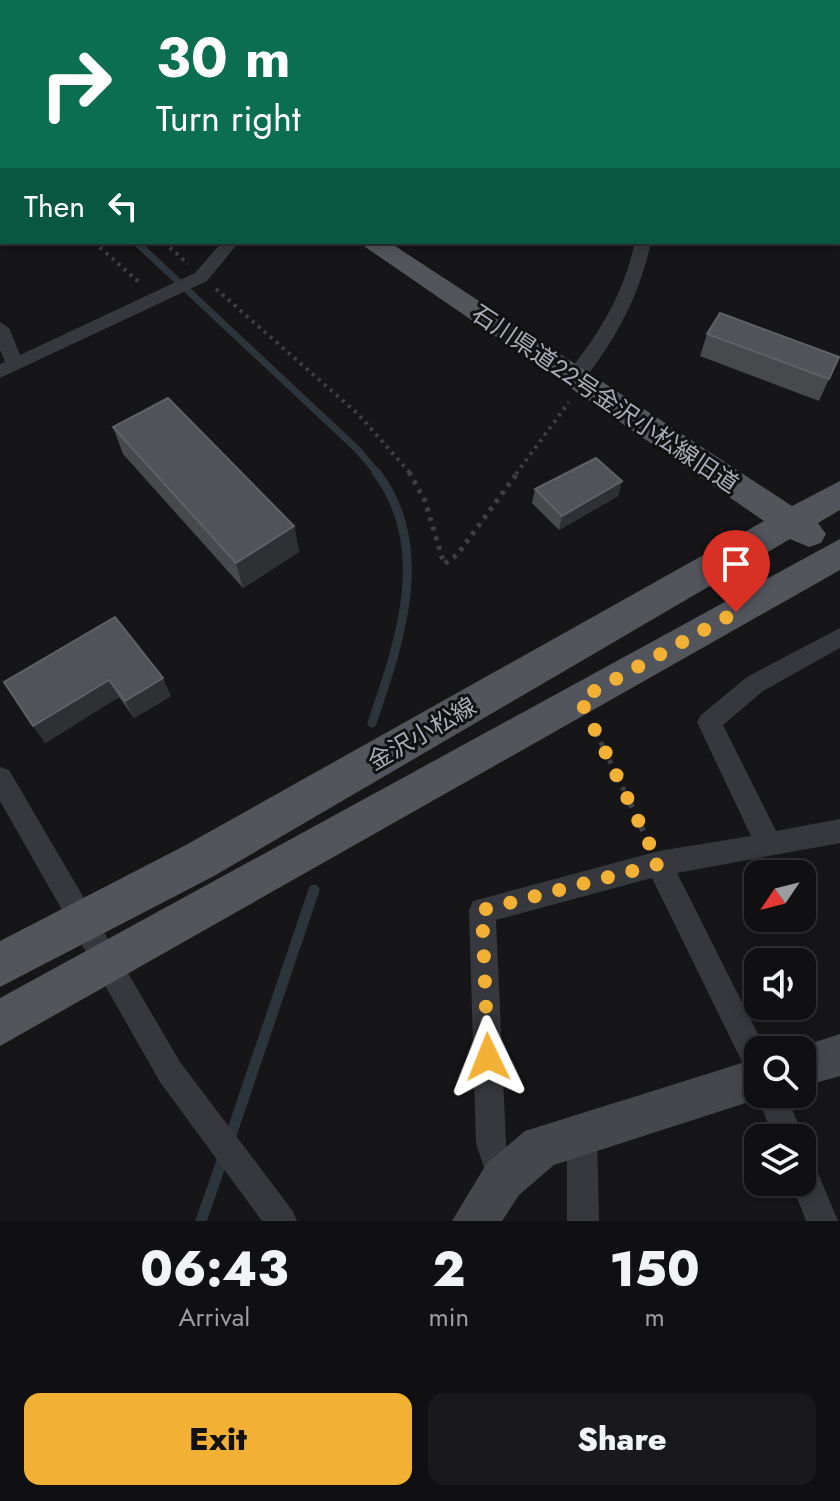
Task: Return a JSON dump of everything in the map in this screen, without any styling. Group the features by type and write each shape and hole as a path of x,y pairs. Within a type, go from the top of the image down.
{"main road":[{"name":"石川県道22号金沢小松線旧道","path":"374,244 577,383 840,554"},
{"name":"金沢小松線","path":"0,965 199,861 840,494"},
{"name":"金沢小松線","path":"0,1023 840,554"}],"street":[{"path":"0,328 7,369 201,277 229,244"},
{"path":"577,383 616,327 636,278 643,244"},
{"path":"769,845 709,722 755,684 840,637"},
{"path":"0,778 170,1072 281,1221"},
{"path":"503,1179 491,1144 482,910 659,864 840,831"},
{"path":"659,864 744,1036"},
{"path":"816,1062 840,1055"},
{"path":"475,1221 503,1179 541,1147 744,1083"},
{"path":"582,1133 583,1221"},
{"path":"812,1196 822,1221"}],"path":[{"path":"96,244 160,295"},
{"path":"166,244 367,424 403,465 423,493 444,564 457,555 577,383"},
{"path":"580,699 659,864"}],"building":[{"path":"720,313 839,357 829,379 707,334"},
{"path":"168,398 294,526 236,563 113,427"},
{"path":"596,458 622,481 562,516 535,489"},
{"path":"115,617 163,678 125,701 109,680 33,726 4,682"}],"waterway":[{"path":"138,244 358,450 378,474"},
{"path":"372,723 400,628 406,596 407,563 404,532 394,501 376,472"},
{"path":"229,1141 314,890"},
{"path":"201,1221 224,1155"}],"route":[{"path":"488,1057 482,910 659,864 580,699 736,612"}]}
